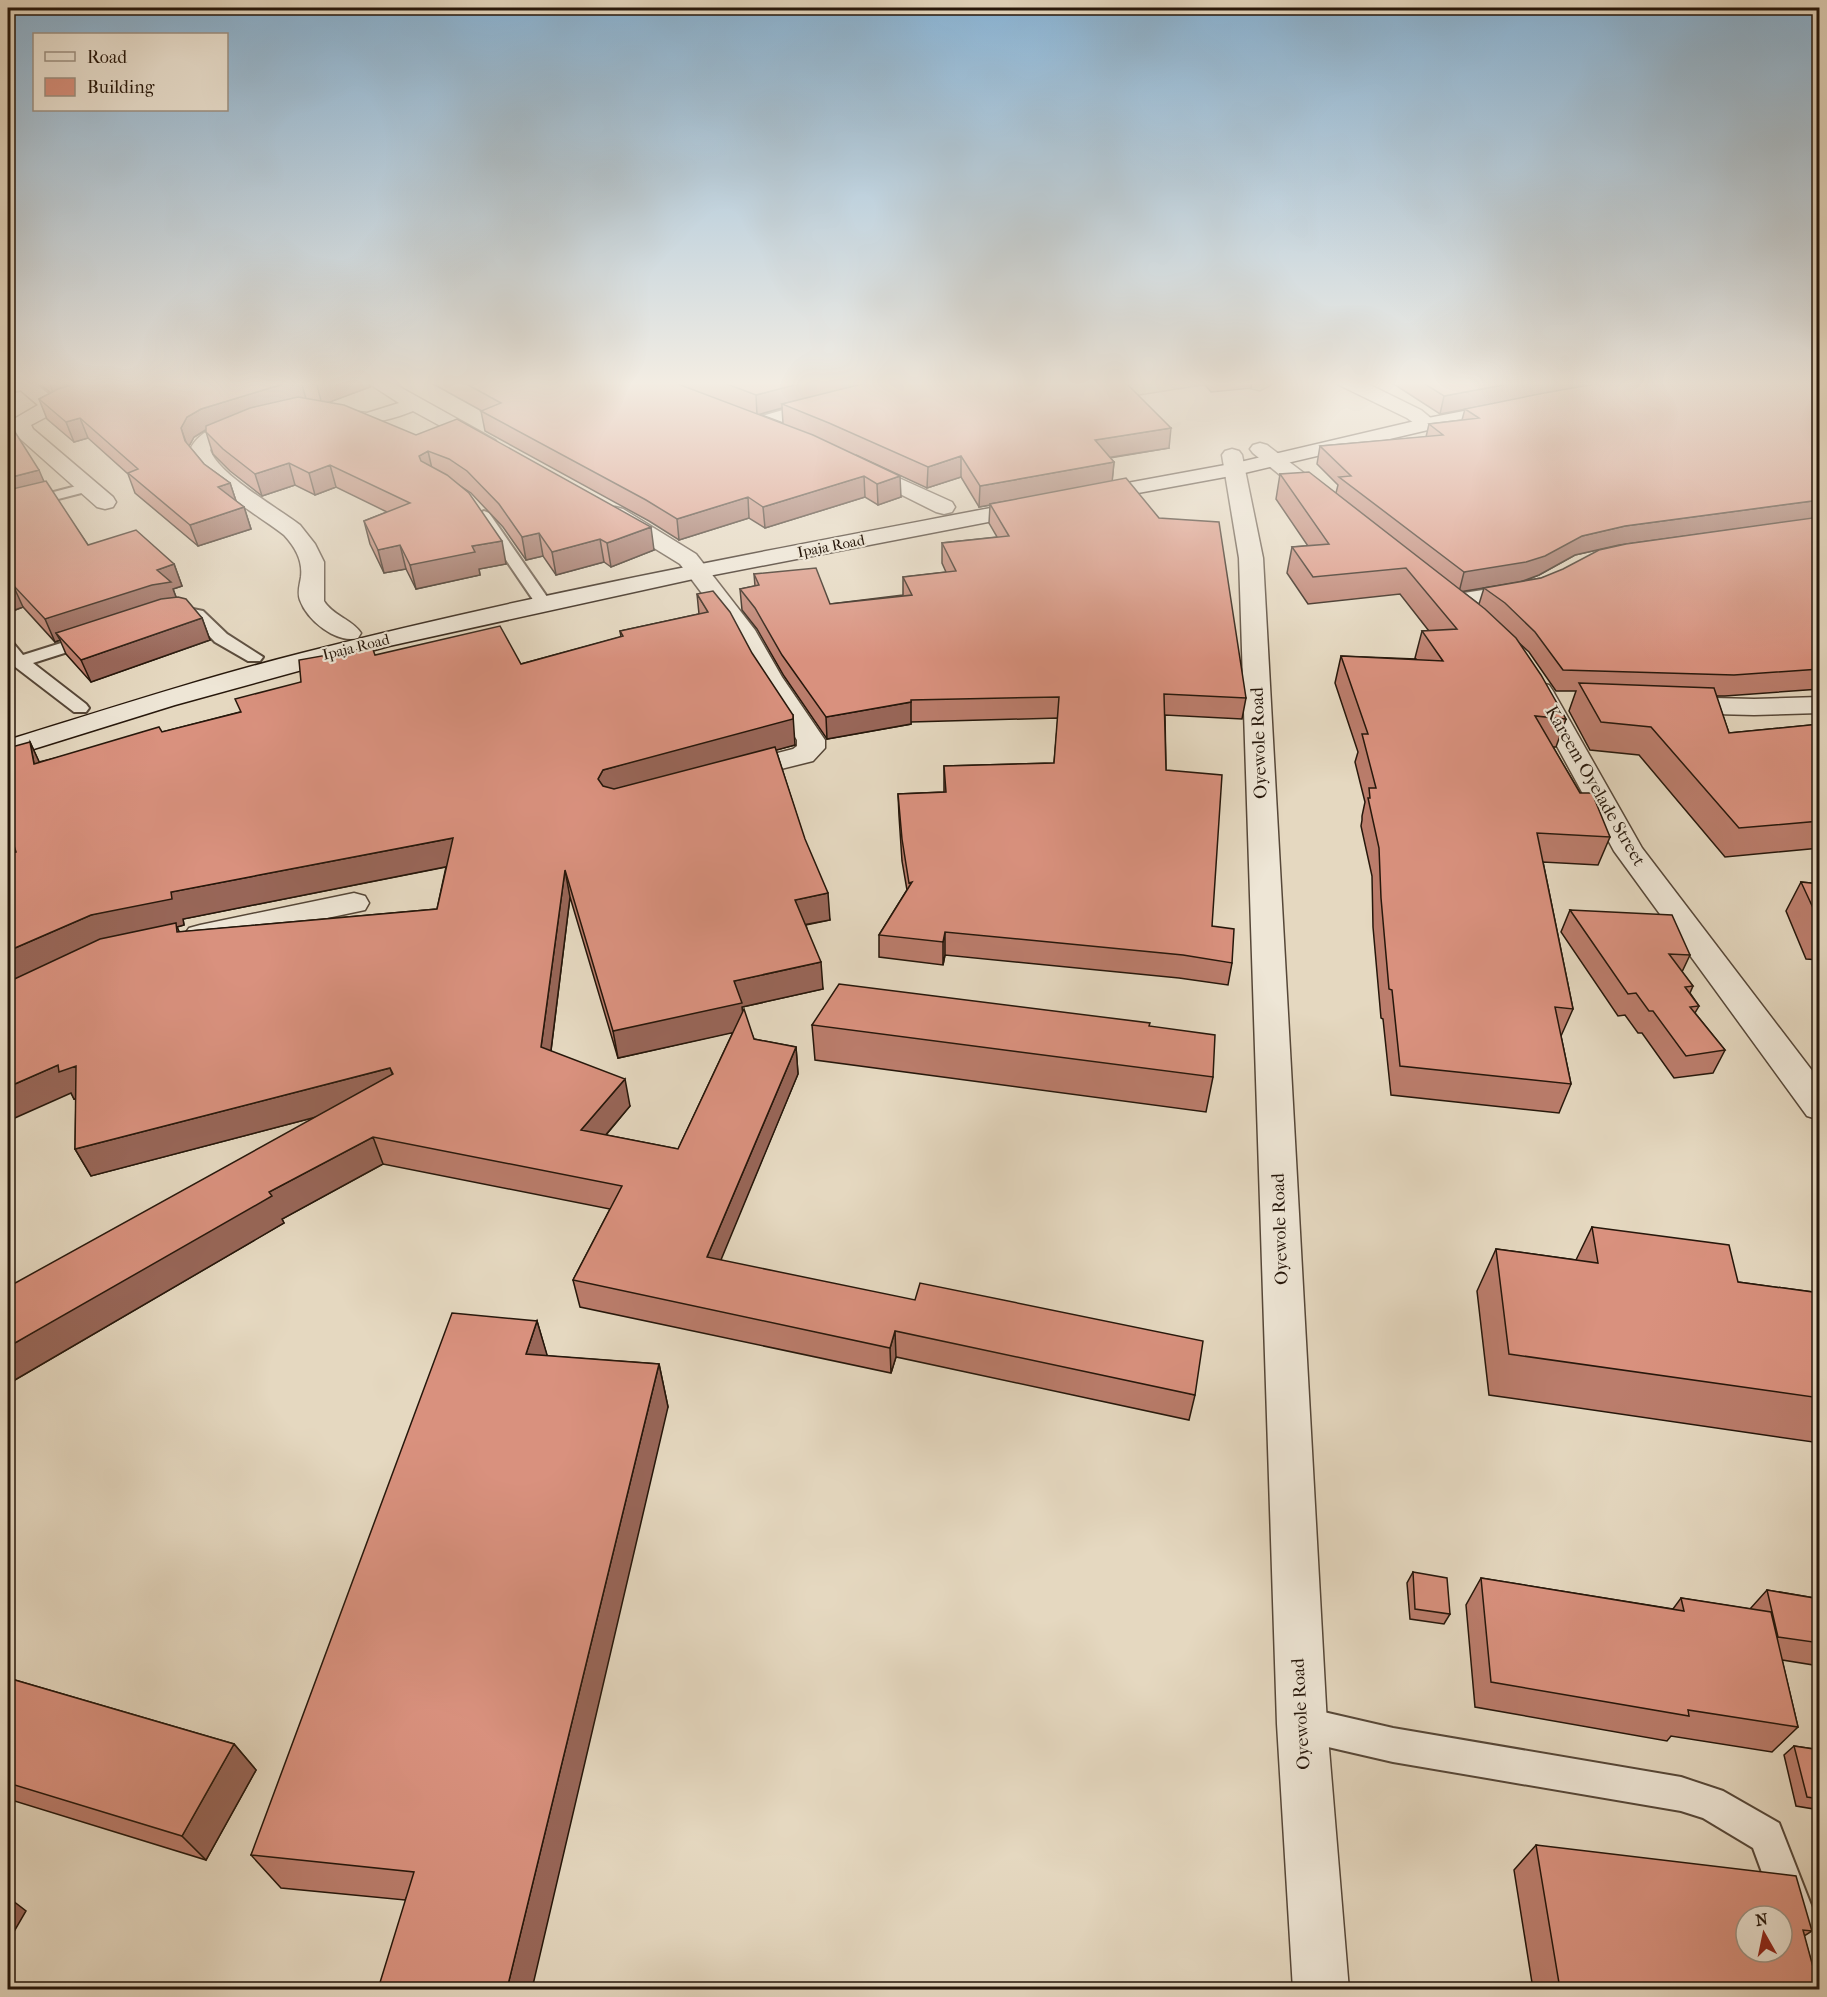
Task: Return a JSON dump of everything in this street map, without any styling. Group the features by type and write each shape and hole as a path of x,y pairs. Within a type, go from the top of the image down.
{"street":[{"path":"73,474 105,502"},
{"path":"218,474 299,538 314,563 312,601 322,616 350,633"},
{"path":"876,474 944,507"},
{"name":"Ipaja Road","path":"8,749 254,657 350,633 1165,474"},
{"name":"Oyewole Road","path":"1251,474 1251,558 1302,1724 1321,1989"},
{"path":"1277,474 1349,519"},
{"name":"Ipaja Road","path":"693,565 944,507 1060,494"},
{"path":"599,505 640,528 693,565 746,635 769,677 811,740 812,748 803,755 711,779"},
{"path":"1479,622 1442,594 1526,590 1548,582"},
{"name":"Ipaja Road","path":"8,732 80,708 165,692 308,658 540,596"},
{"name":"Kareem Oyelade Street","path":"1524,667 1558,702 1629,851 1820,1107"},
{"path":"1650,704 1754,707 1820,705"},
{"path":"173,940 354,903"}],"lane":[{"path":"8,508 88,487"},
{"path":"474,503 540,596"},
{"path":"156,617 186,612 201,615 219,636 254,657"},
{"path":"20,662 111,632"},
{"path":"8,648 20,662 80,708"},
{"path":"1302,1724 1393,1744 1681,1794 1711,1803 1767,1836 1820,1977"}],"building":[{"path":"8,474 23,474 8,478"},
{"path":"129,474 218,474 230,483 218,487 244,507 190,525"},
{"path":"349,474 446,474 469,493 502,541 472,546 475,552 410,565 400,545 378,550 364,521 410,503"},
{"path":"470,474 556,474 651,527 607,543 600,539 552,552 539,533 522,537 499,504"},
{"path":"598,474 900,476 877,484 864,476 763,507 748,497 677,519"},
{"path":"973,474 1046,474 980,486"},
{"path":"1280,474 1312,474 1485,609 1516,638 1541,675 1566,719 1535,716 1580,793 1592,793 1610,837 1537,833 1573,1009 1555,1007 1571,1084 1400,1066 1392,990 1389,989 1379,848 1368,798 1370,798 1369,788 1376,788 1362,734 1368,734 1341,656 1443,661 1422,631 1457,629 1406,568 1313,577 1292,547 1329,544"},
{"path":"1349,474 1820,474 1820,500 1625,526 1582,536 1545,556 1526,562 1464,572 1339,477 1351,476"},
{"path":"1126,478 1159,518 1219,522 1246,698 1164,694 1166,770 1222,775 1212,926 1234,929 1232,963 1183,955 945,932 943,942 879,935 912,882 909,883 898,794 946,792 944,766 1054,763 1059,697 911,700 911,702 826,717 782,655 755,608 740,589 759,585 754,574 816,568 830,604 912,595 903,577 956,571 942,543 1009,536 990,504"},
{"path":"46,481 88,545 136,530 174,564 157,570 171,582 152,585 45,619 13,585 8,586 8,490"},
{"path":"1820,517 1820,669 1734,675 1563,670 1535,632 1505,603 1484,588 1541,578 1599,550 1626,544"},
{"path":"713,591 730,612 752,653 793,715 793,719 603,770 598,779 603,786 614,789 775,747 805,839 828,893 795,900 821,962 734,981 742,1003 613,1031 565,870 541,1047 625,1079 581,1130 678,1149 744,1009 754,1039 796,1047 707,1257 915,1300 920,1283 1203,1341 1195,1395 895,1331 890,1348 573,1280 622,1186 373,1137 269,1192 272,1196 8,1347 8,1287 393,1074 390,1068 75,1149 76,1066 59,1072 58,1065 8,1087 8,982 100,939 176,923 177,932 437,909 453,838 171,892 172,899 91,915 8,951 8,900 11,888 8,878 8,854 16,852 8,827 8,748 30,742 34,764 159,727 162,732 241,712 235,699 301,682 299,660 372,647 375,655 500,626 521,664 623,636 620,631 708,612 697,594"},
{"path":"178,597 186,599 202,618 81,660 56,633 161,599"},
{"path":"1579,683 1714,688 1729,733 1820,724 1820,821 1739,828 1651,727 1601,722"},
{"path":"1801,882 1820,884 1820,923"},
{"path":"1570,910 1672,915 1690,955 1669,954 1693,986 1685,987 1699,1006 1690,1007 1725,1050 1686,1056 1653,1011 1649,1011 1636,993 1628,994"},
{"path":"839,984 1150,1023 1149,1026 1215,1035 1213,1077 812,1025"},
{"path":"1592,1227 1729,1245 1738,1282 1820,1293 1820,1398 1509,1354 1496,1249 1598,1263"},
{"path":"452,1313 537,1321 526,1354 659,1364 507,1989 378,1989 414,1872 251,1855"},
{"path":"1413,1572 1447,1578 1450,1614 1415,1609"},
{"path":"1481,1578 1684,1611 1681,1598 1771,1612 1798,1727 1688,1710 1689,1716 1491,1682"},
{"path":"1767,1590 1820,1599 1820,1643 1778,1637"},
{"path":"8,1678 234,1744 182,1836 8,1783"},
{"path":"1794,1746 1820,1750 1820,1799 1807,1797"},
{"path":"1536,1845 1796,1876 1812,1931 1803,1930 1819,1989 1560,1989"}]}
